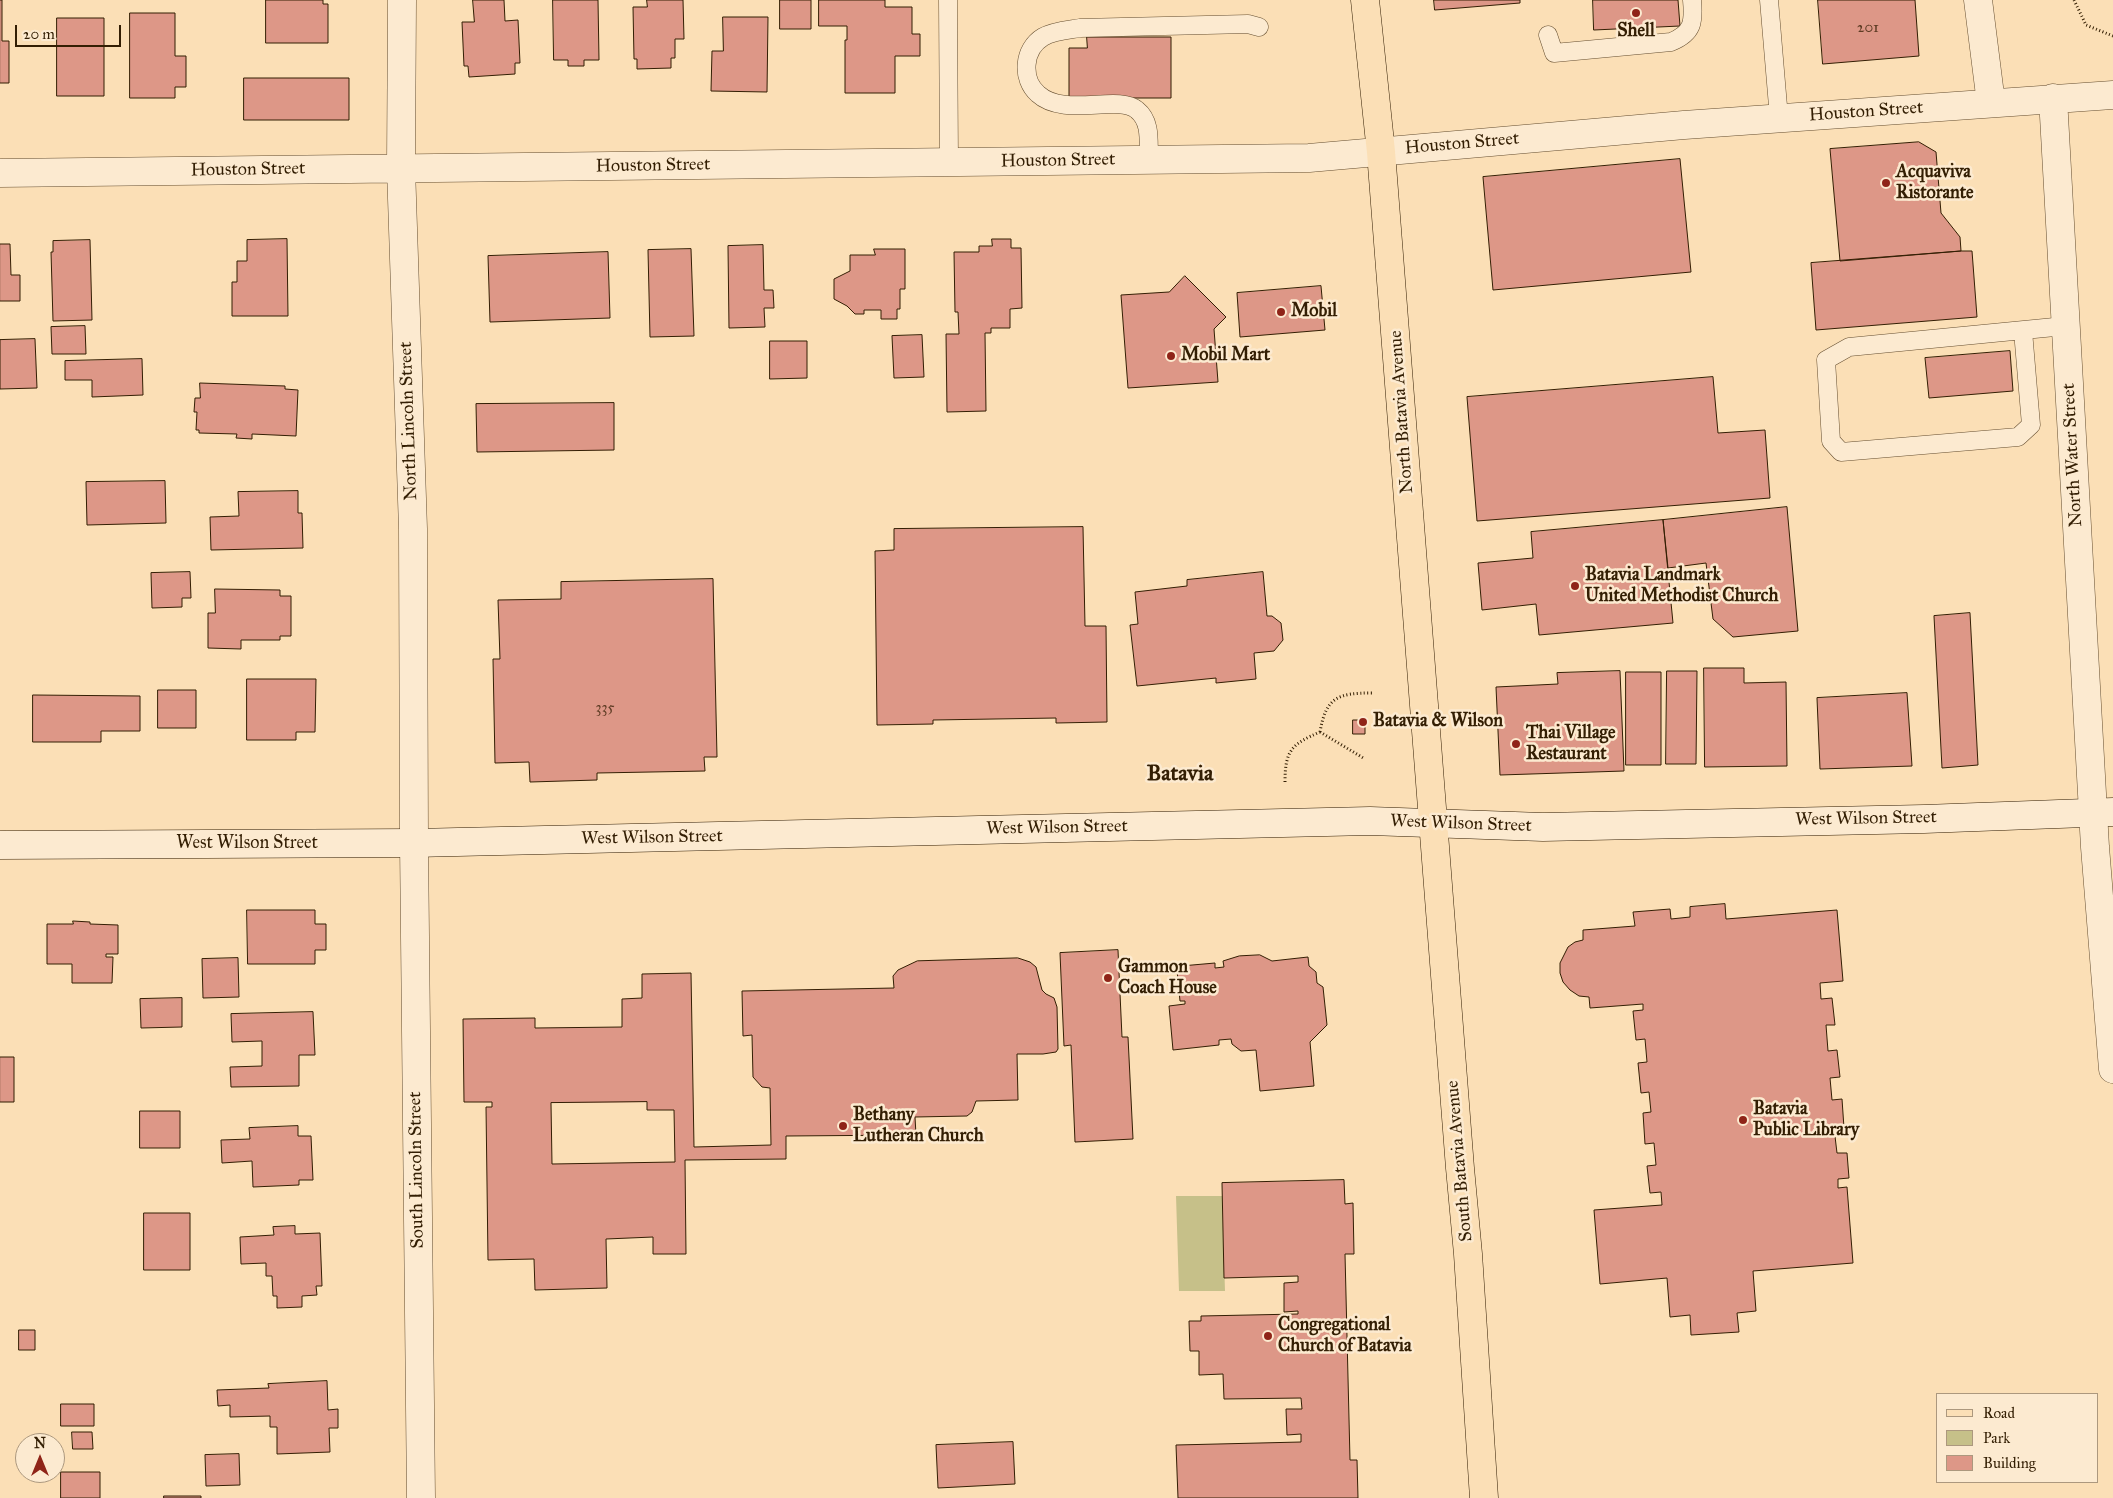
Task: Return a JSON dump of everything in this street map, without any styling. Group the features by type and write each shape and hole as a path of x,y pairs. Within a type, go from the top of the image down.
{"main road":[{"name":"North Batavia Avenue","path":"1365,0 1382,152 1434,824"},
{"name":"South Batavia Avenue","path":"1434,824 1468,1254 1484,1498"}],"street":[{"name":"North Lincoln Street","path":"402,0 401,168 413,529 414,843"},
{"path":"1978,0 1991,102"},
{"name":"Houston Street","path":"0,173 1309,158 1779,118 2113,95"},
{"name":"North Water Street","path":"2053,98 2065,326 2103,812 2113,1069"},
{"name":"West Wilson Street","path":"0,845 414,843 1370,821 1543,827 1924,819 2103,812"},
{"name":"South Lincoln Street","path":"414,843 421,1498"}],"lane":[{"path":"948,0 949,162"},
{"path":"1548,35 1554,53 1671,42 1681,38 1689,31 1694,14 1692,0"},
{"path":"1769,0 1779,118"},
{"path":"1149,160 1148,126 1142,114 1135,108 1123,105 1061,105 1047,101 1037,93 1030,84 1026,70 1027,57 1032,47 1043,37 1062,30 1080,28 1248,24 1259,27"},
{"path":"2023,332 2031,425 2018,437 1841,452 1830,441 1826,360 1849,347 2023,332 2065,326"}],"path":[{"path":"2074,0 2086,25 2113,36"},
{"path":"1320,732 1323,716 1330,702 1340,696 1372,693"},
{"path":"1320,732 1365,760"},
{"path":"1285,782 1290,749 1301,740 1320,732"}],"green space":[{"path":"1176,1196 1222,1196 1225,1291 1179,1291"}],"building":[{"path":"0,0 2,0 2,41 9,41 9,83 0,83"},
{"path":"266,0 323,0 323,4 328,4 328,43 266,43"},
{"path":"473,0 504,0 505,21 518,20 520,63 515,63 515,74 469,77 468,66 464,66 462,22 474,22"},
{"path":"553,0 598,0 599,60 584,60 584,66 568,66 568,60 554,60"},
{"path":"647,0 683,0 684,39 675,39 675,58 671,58 671,68 637,69 637,59 634,59 633,7 647,7"},
{"path":"780,0 811,0 811,29 780,29"},
{"path":"819,0 885,0 885,7 912,7 912,34 920,34 920,56 895,56 895,93 845,93 845,40 847,40 847,26 819,26"},
{"path":"1434,0 1520,0 1520,3 1435,10"},
{"name":"Shell","path":"1593,0 1678,0 1680,26 1594,30"},
{"path":"1818,0 1915,0 1919,56 1823,64"},
{"path":"130,13 175,13 175,56 186,56 186,87 175,87 175,98 130,98"},
{"path":"723,17 768,17 767,92 711,91 712,51 723,51"},
{"path":"57,18 104,18 104,96 57,96"},
{"path":"1087,37 1171,37 1171,98 1069,98 1069,48 1087,48"},
{"path":"244,78 349,78 349,120 244,120"},
{"name":"Acquaviva Ristorante","path":"1919,142 1936,152 1941,213 1960,237 1961,251 1840,261 1830,149"},
{"path":"1680,159 1691,272 1493,290 1483,177"},
{"path":"287,239 288,316 232,316 232,282 237,282 237,261 247,261 247,240"},
{"path":"992,239 1011,239 1011,248 1021,248 1022,308 1010,309 1010,328 991,328 991,333 985,333 986,411 947,412 946,334 959,334 958,312 955,312 954,252 979,252 979,246 992,246"},
{"path":"90,240 92,320 53,321 51,252 53,252 53,241"},
{"path":"0,244 10,244 11,275 20,275 20,301 0,301"},
{"path":"763,245 764,290 773,290 774,308 764,308 765,327 729,328 728,246"},
{"path":"691,249 694,336 650,337 648,250"},
{"path":"874,249 905,249 905,289 900,289 900,309 897,309 897,319 881,319 881,310 864,310 864,314 855,314 847,306 834,299 834,279 850,271 850,255 875,255"},
{"path":"1972,251 1977,317 1816,330 1811,263"},
{"path":"608,252 610,318 490,322 488,256"},
{"name":"Mobil Mart","path":"1185,276 1226,317 1214,329 1218,382 1128,388 1121,295 1169,292"},
{"name":"Mobil","path":"1321,286 1325,330 1240,337 1237,293"},
{"path":"85,326 86,354 52,354 51,327"},
{"path":"922,335 924,377 894,378 892,336"},
{"path":"35,339 37,388 0,389 0,340"},
{"path":"770,341 807,341 807,378 770,379"},
{"path":"2010,351 2013,391 1929,398 1925,358"},
{"path":"142,359 143,395 92,397 92,380 65,380 65,361"},
{"path":"1713,377 1718,433 1765,430 1770,498 1477,521 1467,397"},
{"path":"200,383 285,386 285,389 298,390 296,436 252,434 252,439 236,438 237,434 199,433 199,430 196,430 197,412 194,412 195,398 200,398"},
{"path":"614,403 614,450 477,452 476,404"},
{"path":"165,481 166,523 87,525 86,482"},
{"path":"298,491 298,513 302,513 303,548 211,550 210,517 239,516 238,492"},
{"path":"1787,507 1798,631 1733,637 1713,619 1706,563 1668,568 1663,520"},
{"name":"Batavia Landmark United Methodist Church","path":"1663,520 1673,623 1539,635 1536,604 1482,610 1478,563 1533,558 1531,532"},
{"path":"1083,527 1085,626 1106,626 1107,722 1056,723 1056,718 933,720 933,724 877,725 875,551 894,550 894,529"},
{"path":"190,572 191,598 182,598 182,607 152,608 151,573"},
{"path":"1263,572 1267,616 1272,616 1281,623 1283,640 1274,651 1254,653 1256,679 1216,683 1216,678 1137,686 1130,625 1138,624 1135,592 1187,586 1187,580"},
{"path":"713,579 717,757 704,757 705,771 597,773 597,780 530,782 529,762 495,763 493,659 500,659 498,600 561,599 561,582"},
{"path":"215,589 280,590 280,596 291,596 291,636 280,636 280,640 241,640 241,649 208,648 208,613 215,613"},
{"path":"1970,613 1978,765 1942,768 1934,616"},
{"path":"1704,668 1744,668 1744,683 1786,682 1787,766 1705,767"},
{"path":"1620,671 1624,771 1500,775 1496,687 1558,684 1557,673"},
{"path":"1667,671 1697,671 1696,764 1666,764"},
{"path":"1626,672 1661,672 1661,765 1626,765"},
{"path":"247,679 316,679 315,732 296,732 296,740 247,740"},
{"path":"158,690 196,690 196,728 158,728"},
{"path":"1907,693 1912,766 1820,769 1817,698"},
{"path":"33,695 140,696 140,731 101,731 101,742 33,742"},
{"path":"1353,720 1365,720 1365,734 1353,734"},
{"name":"Batavia Public Library","path":"1725,904 1726,919 1837,910 1843,981 1820,983 1821,999 1832,998 1835,1025 1826,1025 1828,1051 1837,1050 1840,1077 1830,1078 1832,1100 1842,1099 1844,1128 1834,1128 1837,1153 1847,1153 1849,1178 1838,1179 1838,1188 1847,1187 1853,1263 1753,1271 1756,1311 1737,1313 1739,1332 1691,1335 1690,1315 1670,1317 1667,1278 1600,1284 1594,1210 1662,1205 1661,1192 1650,1193 1647,1166 1656,1165 1654,1143 1645,1144 1643,1113 1651,1112 1649,1092 1641,1093 1638,1063 1647,1062 1645,1039 1636,1040 1633,1011 1643,1010 1643,1004 1590,1008 1589,997 1579,996 1563,982 1560,973 1560,963 1568,947 1575,942 1583,940 1583,930 1635,926 1633,912 1670,909 1671,919 1690,917 1690,907"},
{"path":"247,910 315,910 315,924 326,924 326,950 315,950 315,964 248,964"},
{"path":"73,921 118,925 118,954 106,954 106,957 113,957 112,983 72,983 72,964 47,964 47,924 73,924"},
{"path":"1118,950 1122,1037 1128,1037 1133,1139 1075,1142 1071,1045 1064,1046 1060,953"},
{"path":"1260,955 1272,961 1308,957 1309,966 1316,972 1317,983 1323,987 1327,1025 1310,1042 1314,1086 1260,1091 1256,1050 1241,1051 1232,1044 1231,1039 1219,1040 1219,1045 1173,1050 1169,1006 1185,1004 1185,1001 1180,1001 1177,970 1182,970 1181,966 1215,963 1215,968 1224,967 1223,961 1239,956"},
{"path":"238,958 239,997 203,998 202,959"},
{"name":"Bethany Lutheran Church","path":"1018,958 1030,962 1036,967 1042,990 1054,998 1057,1007 1058,1049 1056,1052 1043,1054 1017,1054 1018,1100 976,1101 972,1112 967,1116 915,1117 916,1135 786,1136 786,1159 685,1160 686,1254 653,1254 653,1237 606,1239 607,1288 535,1290 534,1259 488,1260 486,1107 492,1107 492,1102 464,1102 463,1019 535,1018 535,1028 622,1027 622,999 642,998 642,974 691,973 694,1147 771,1145 770,1088 762,1087 753,1077 752,1035 743,1036 742,991 894,988 893,976 898,970 917,961","holes":["647,1102 647,1110 674,1110 675,1162 552,1164 551,1103"]},
{"path":"182,998 182,1027 141,1028 140,999"},
{"path":"313,1012 315,1055 299,1055 299,1086 231,1087 230,1067 262,1066 262,1041 232,1042 231,1014"},
{"path":"0,1057 14,1057 14,1102 0,1102"},
{"path":"140,1111 180,1111 180,1148 140,1148"},
{"path":"298,1126 298,1136 311,1136 313,1180 299,1180 299,1185 253,1187 252,1161 222,1163 221,1140 250,1139 249,1128"},
{"name":"Congregational Church of Batavia","path":"1344,1180 1345,1204 1353,1203 1354,1254 1345,1254 1350,1460 1357,1460 1358,1498 1178,1498 1176,1445 1301,1442 1301,1434 1287,1435 1286,1409 1302,1409 1301,1398 1224,1399 1223,1374 1199,1375 1199,1351 1190,1351 1189,1321 1201,1321 1201,1316 1298,1314 1298,1311 1284,1312 1284,1283 1298,1282 1298,1276 1224,1278 1222,1183"},
{"path":"144,1213 190,1213 190,1270 144,1270"},
{"path":"295,1226 295,1234 320,1233 322,1286 316,1286 317,1295 302,1296 302,1307 277,1308 277,1296 273,1296 272,1276 266,1276 266,1263 241,1264 240,1237 274,1235 273,1227"},
{"path":"19,1330 35,1330 35,1350 19,1350"},
{"path":"327,1381 328,1410 338,1409 338,1428 329,1428 330,1452 277,1454 277,1427 270,1427 270,1416 230,1417 230,1405 218,1406 217,1390 269,1388 268,1384"},
{"path":"61,1404 94,1404 94,1426 61,1426"},
{"path":"72,1432 92,1432 93,1449 73,1449"},
{"path":"1013,1442 1015,1484 938,1488 936,1445"},
{"path":"239,1454 240,1485 206,1486 205,1455"},
{"path":"65,1472 100,1472 100,1498 61,1498 61,1483 65,1483"},
{"path":"164,1496 201,1496 201,1498 164,1498"}],"place":[{"name":"Shell","path":"1636,13"},
{"name":"Acquaviva Ristorante","path":"1886,183"},
{"name":"Mobil","path":"1281,312"},
{"name":"Mobil Mart","path":"1171,356"},
{"name":"Batavia Landmark United Methodist Church","path":"1575,586"},
{"name":"Batavia & Wilson","path":"1363,722"},
{"name":"Thai Village Restaurant","path":"1516,744"},
{"name":"Gammon Coach House","path":"1108,978"},
{"name":"Batavia Public Library","path":"1743,1120"},
{"name":"Bethany Lutheran Church","path":"843,1126"},
{"name":"Congregational Church of Batavia","path":"1268,1336"}],"district":[{"name":"Batavia","path":"1180,775"}]}
